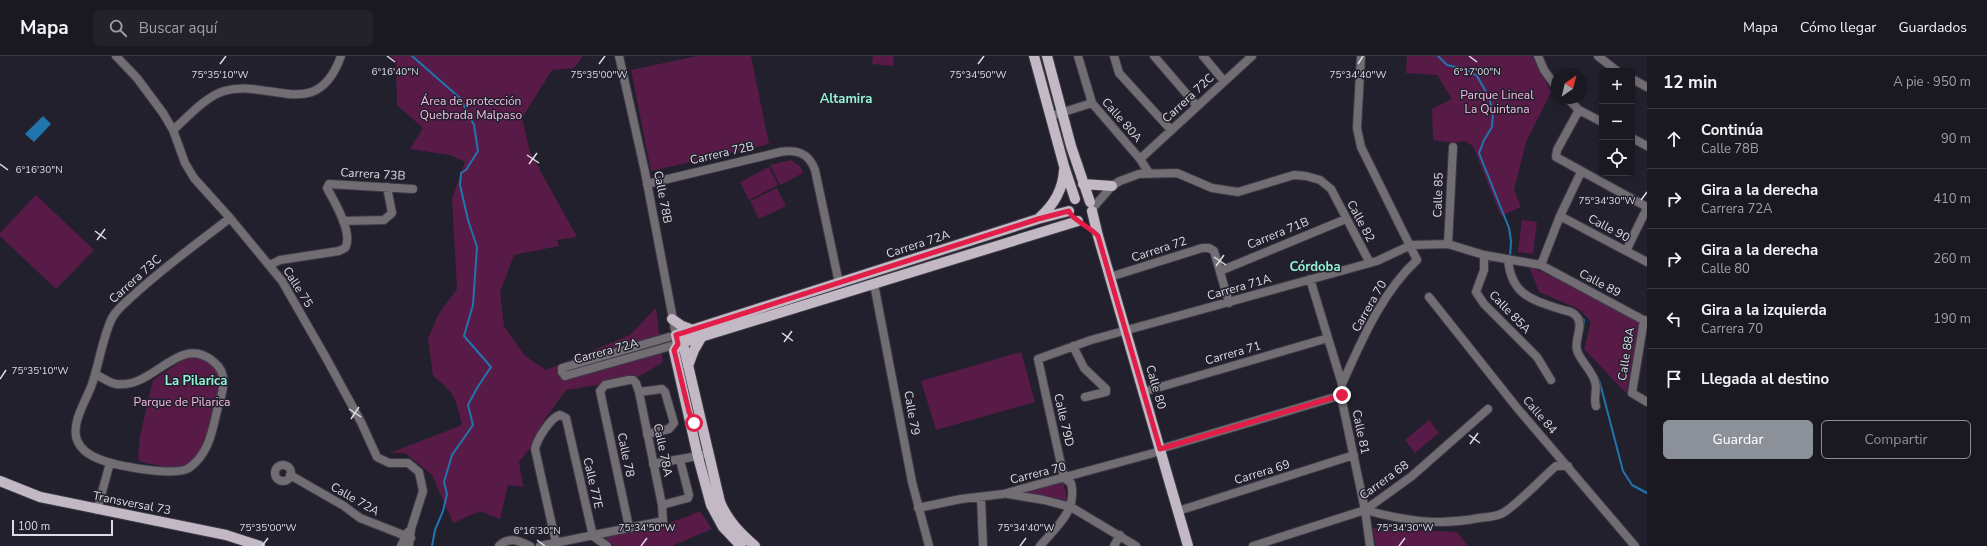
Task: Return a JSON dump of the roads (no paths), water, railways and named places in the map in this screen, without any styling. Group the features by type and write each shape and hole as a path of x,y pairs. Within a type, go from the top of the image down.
{"main road":[{"path":"1034,56 1064,166 1075,199"},
{"name":"Calle 80","path":"1047,56 1061,111 1091,206 1098,236 1188,546"},
{"path":"1038,219 1046,212 1058,196 1064,166"},
{"path":"1083,184 1112,186"},
{"path":"1079,222 1090,217 1091,206 1083,198 1075,199 1070,204 1069,211 1072,218 1098,236"},
{"name":"Carrera 72A","path":"677,340 693,330 917,257 1038,219 1069,211"},
{"name":"Carrera 72A","path":"677,340 700,338 1079,222"},
{"path":"917,257 922,269"},
{"path":"672,319 682,326 693,330"},
{"path":"688,366 700,338"},
{"name":"Calle 78B","path":"677,340 684,348 702,428 703,455 711,505 716,516 730,536 741,546"},
{"name":"Calle 78B","path":"677,340 674,350 689,412 720,502 725,515 735,528 755,546"},
{"path":"689,412 696,426 702,428"},
{"name":"Transversal 73","path":"0,481 40,497 97,510 226,535 260,546"}],"street":[{"name":"Calle 75","path":"116,56 152,97 173,130 189,171 270,265 288,291 361,422 377,457 389,463 408,464 419,472 423,491 408,540 401,546"},
{"path":"173,130 206,101 222,92 247,89 293,94 320,89 330,78 341,56"},
{"name":"Calle 78B","path":"619,56 647,184 677,340"},
{"name":"Calle 80A","path":"1078,56 1092,103 1140,159 1148,173"},
{"path":"1114,56 1119,73 1172,130"},
{"path":"1154,56 1197,106"},
{"path":"1204,56 1224,81"},
{"name":"Carrera 72C","path":"1140,159 1252,56"},
{"path":"1361,56 1358,128 1361,147 1411,245"},
{"path":"1538,56 1544,70 1551,80"},
{"path":"1598,56 1613,68"},
{"path":"1635,81 1647,87"},
{"path":"1051,116 1061,111 1092,103"},
{"path":"1573,104 1579,110 1599,120"},
{"path":"1579,110 1556,154 1556,157 1647,207 1626,251"},
{"path":"1635,140 1647,146"},
{"name":"Calle 85","path":"1448,244 1453,147"},
{"name":"Carrera 72B","path":"647,184 780,152 796,150 804,154 816,170 839,283"},
{"path":"1541,265 1560,216 1581,172"},
{"path":"1091,206 1112,186 1129,177 1148,173"},
{"name":"Calle 82","path":"1148,173 1176,173 1212,188 1238,192 1294,175 1306,176 1320,180 1331,189 1370,263"},
{"name":"Carrera 73B","path":"343,221 327,188 331,184 413,189"},
{"path":"270,265 280,260 339,251 345,248 348,241 343,221 384,220 392,213 387,187"},
{"name":"Calle 90","path":"1560,216 1647,262"},
{"name":"Carrera 73C","path":"110,463 99,459 84,450 77,440 76,428 96,374 109,327 116,312 157,274 230,218"},
{"name":"Carrera 71B","path":"1220,271 1346,219"},
{"name":"Carrera 71A","path":"1038,359 1091,340 1370,263 1411,245 1448,244 1484,255 1541,265"},
{"name":"Carrera 70","path":"1342,384 1354,357 1392,288 1400,277 1417,260 1411,245"},
{"name":"Carrera 72","path":"1110,277 1202,248 1209,248 1214,251 1220,271"},
{"name":"Calle 85A","path":"1484,255 1484,270 1476,292 1484,304 1537,358 1551,380"},
{"path":"1508,259 1512,278 1522,294 1539,303 1572,313 1577,317 1580,326 1576,349 1596,383 1596,406"},
{"name":"Calle 89","path":"1541,265 1645,321"},
{"path":"1220,271 1229,303"},
{"name":"Calle 81","path":"1310,279 1342,384 1342,395 1365,510 1370,546"},
{"name":"Calle 79","path":"874,284 918,508 928,546"},
{"name":"Calle 84","path":"1429,296 1518,409 1635,546"},
{"name":"Calle 88A","path":"1645,321 1632,393 1647,402"},
{"name":"Carrera 71","path":"1144,392 1328,338"},
{"name":"Carrera 72A","path":"677,340 566,376 562,372 562,368 677,340"},
{"path":"1073,346 1084,368 1106,389 1106,392 1103,394 1085,397"},
{"path":"96,374 116,384 134,382 147,377 184,354 192,352 205,355 220,367 224,381 207,449 197,461 186,469 178,472 168,472 110,463 97,510"},
{"name":"Calle 79D","path":"1038,359 1064,478 1071,483 1073,491 1071,507"},
{"name":"Calle 78","path":"629,528 600,392 602,388 629,380 633,380 636,383"},
{"name":"Calle 78A","path":"629,528 663,521 662,505 636,383"},
{"path":"639,392 662,389 665,392 674,423 669,429 647,434"},
{"name":"Carrera 70","path":"918,508 1003,494 1064,478 1342,395"},
{"name":"Carrera 68","path":"1253,546 1365,510 1412,476 1488,409"},
{"name":"Calle 77E","path":"556,543 535,449 550,421 556,416 560,415 566,418 593,536"},
{"path":"653,464 703,455"},
{"name":"Carrera 69","path":"1178,511 1354,455"},
{"path":"662,505 688,498 680,460"},
{"path":"1365,510 1398,519 1431,523 1466,521 1496,516 1510,507 1556,466 1568,466"},
{"name":"Calle 72A","path":"290,475 344,506 360,518 408,540"},
{"path":"1003,494 1044,500 1071,507 1120,535 1136,546"},
{"path":"981,497 983,546"},
{"path":"1040,546 1071,507"},
{"path":"540,546 629,528"},
{"path":"1114,546 1120,535"},
{"path":"593,536 607,546"},
{"path":"499,546 511,540 521,541 530,546"}],"water":[{"path":"43,116 51,124 34,142 25,134"}],"waterway":[{"path":"412,56 460,98 474,125 478,151 466,170 461,173 460,185 468,220 477,247 473,305 464,336 491,367 468,405 473,425 452,455 444,482 447,494 443,511 435,530 432,546"},
{"path":"1438,56 1447,65 1467,70 1477,76 1489,97 1493,113 1492,127 1484,140 1479,153 1509,228 1511,241 1510,258"},
{"path":"1580,316 1584,320 1583,326"},
{"path":"1597,376 1623,471 1632,485 1647,493"}],"district":[{"name":"Altamira","path":"846,98"},
{"name":"Córdoba","path":"1315,266"},
{"name":"La Pilarica","path":"196,380"}],"park label":[{"name":"Parque Lineal La Quintana","path":"1497,102"},
{"name":"Área de protección Quebrada Malpaso","path":"471,108"},
{"name":"Parque de Pilarica","path":"182,402"}]}
